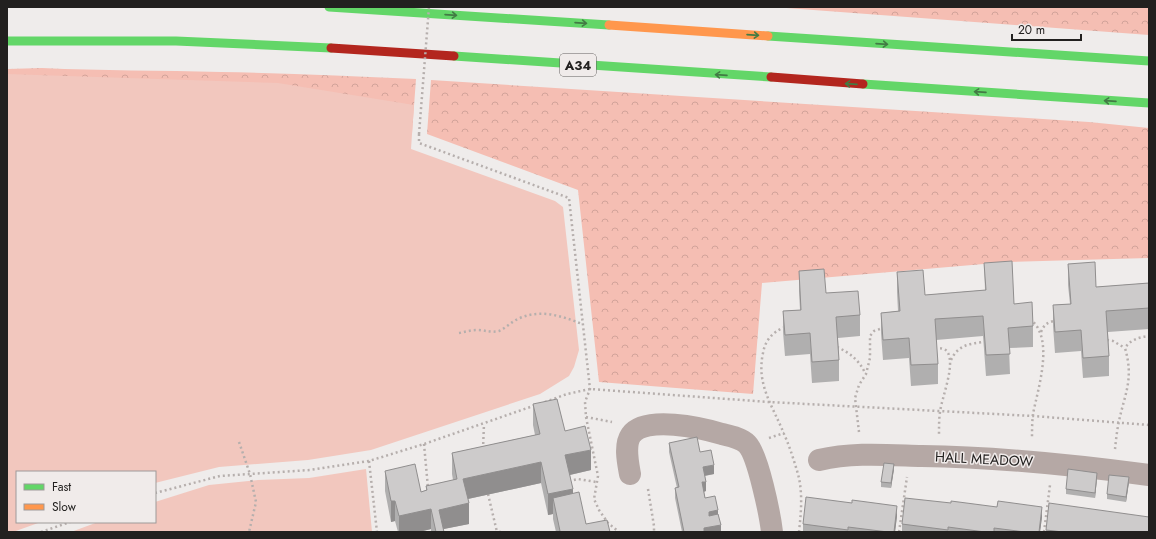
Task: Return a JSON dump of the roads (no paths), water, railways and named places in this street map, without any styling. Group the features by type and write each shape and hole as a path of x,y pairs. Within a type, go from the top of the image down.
{"highway":[{"path":"329,7 1149,62"},
{"name":"A34","path":"7,41 176,41 291,45 1149,103"}],"street":[{"path":"630,474 627,445 631,435 640,427 659,424 681,424 738,438 747,444 752,453 760,476 772,532"},
{"name":"HALL MEADOW","path":"819,460 838,456 862,454 937,456 1031,461 1149,475"}]}
